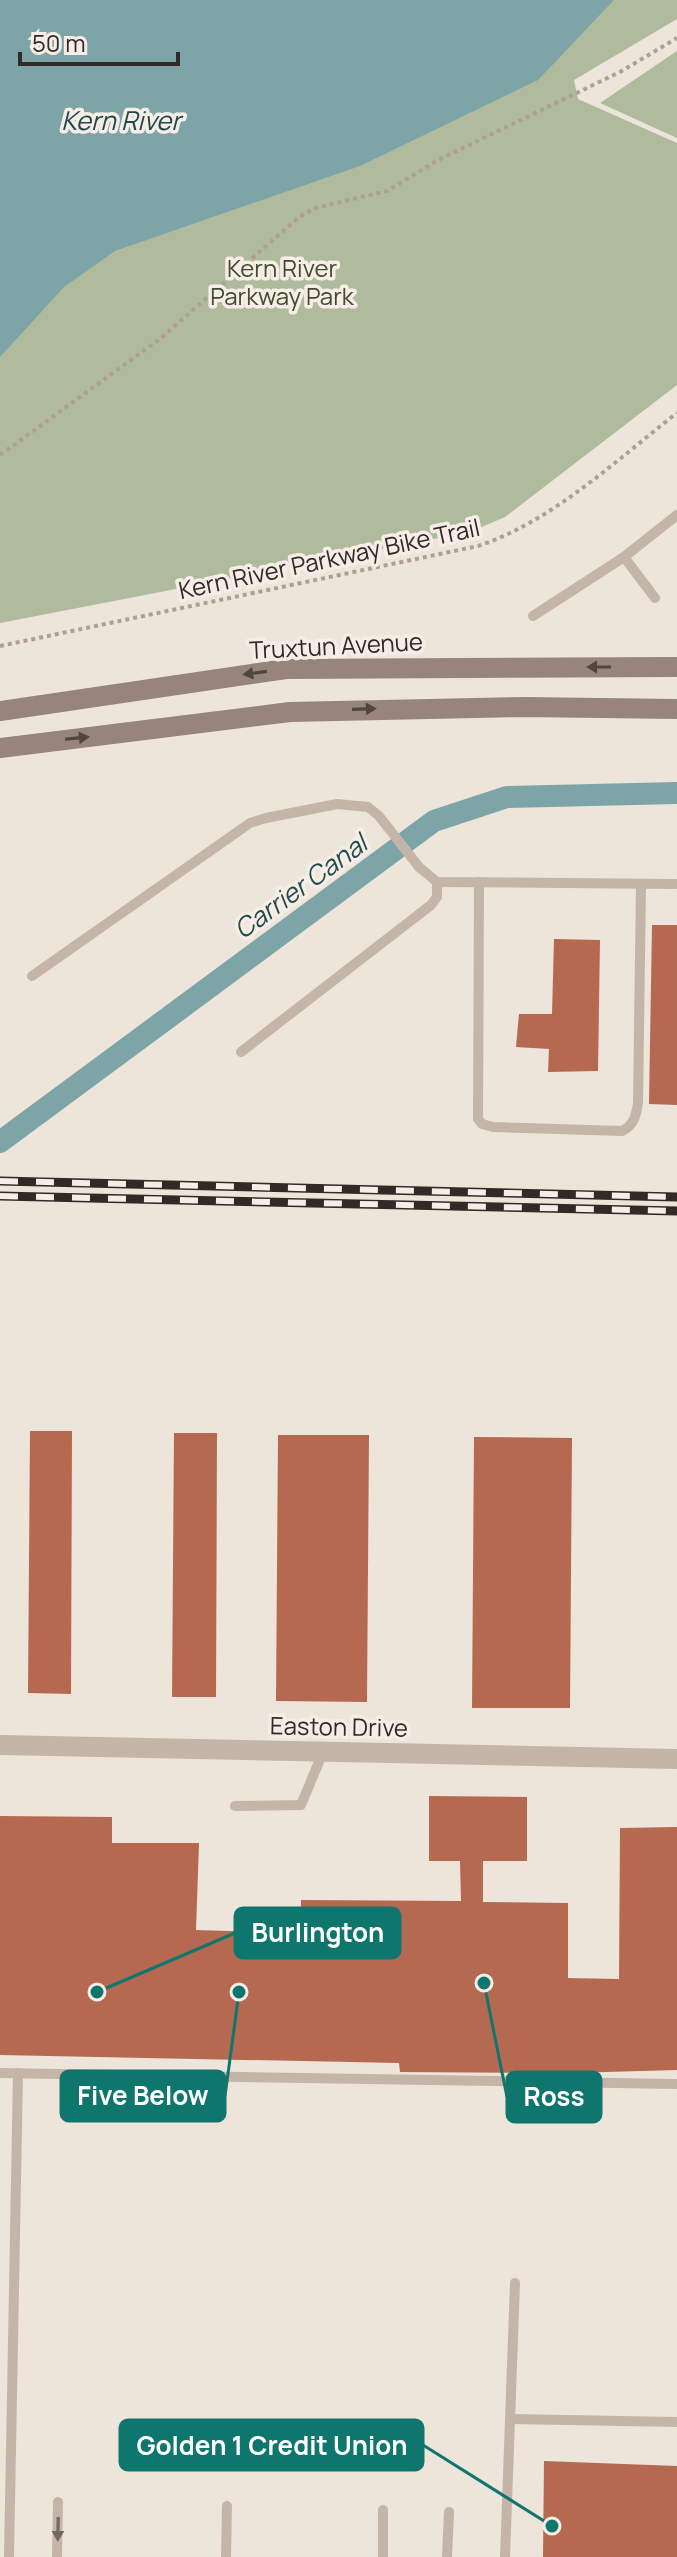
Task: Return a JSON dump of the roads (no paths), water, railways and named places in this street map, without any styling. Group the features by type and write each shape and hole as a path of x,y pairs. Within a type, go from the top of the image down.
{"main road":[{"name":"Truxtun Avenue","path":"0,711 286,669 677,667"},
{"path":"0,748 290,712 524,707 677,709"}],"street":[{"name":"Easton Drive","path":"0,1745 677,1759"}],"lane":[{"path":"533,616 624,557 676,518"},
{"path":"624,557 655,598"},
{"path":"32,976 250,823 337,804 353,803 379,816 419,867 437,882 677,884"},
{"path":"241,1052 431,905 437,897 437,882"},
{"path":"479,882 475,1110 478,1119 482,1124 493,1127 622,1131 630,1126 636,1116 638,1103 641,884"},
{"path":"235,1806 301,1805 323,1752"},
{"path":"0,2073 677,2084"},
{"path":"9,2557 18,2073"},
{"path":"505,2557 515,2283"},
{"path":"511,2419 677,2422"},
{"path":"57,2557 58,2502"},
{"path":"226,2557 227,2506"},
{"path":"383,2510 383,2557"},
{"path":"447,2557 449,2512"}],"water":[{"name":"Kern River","path":"0,0 614,0 538,80 360,166 115,251 64,287 0,357"}],"waterway":[{"name":"Carrier Canal","path":"0,1142 434,821 507,797 677,793"}],"railway":[{"path":"0,1181 677,1197"},
{"path":"0,1196 677,1211"}],"place":[{"name":"Ross","path":"484,1983"},
{"name":"Burlington","path":"97,1992"},
{"name":"Five Below","path":"239,1992"},
{"name":"Golden 1 Credit Union","path":"552,2526"}],"park label":[{"name":"Kern River Parkway Park","path":"282,281"}]}
